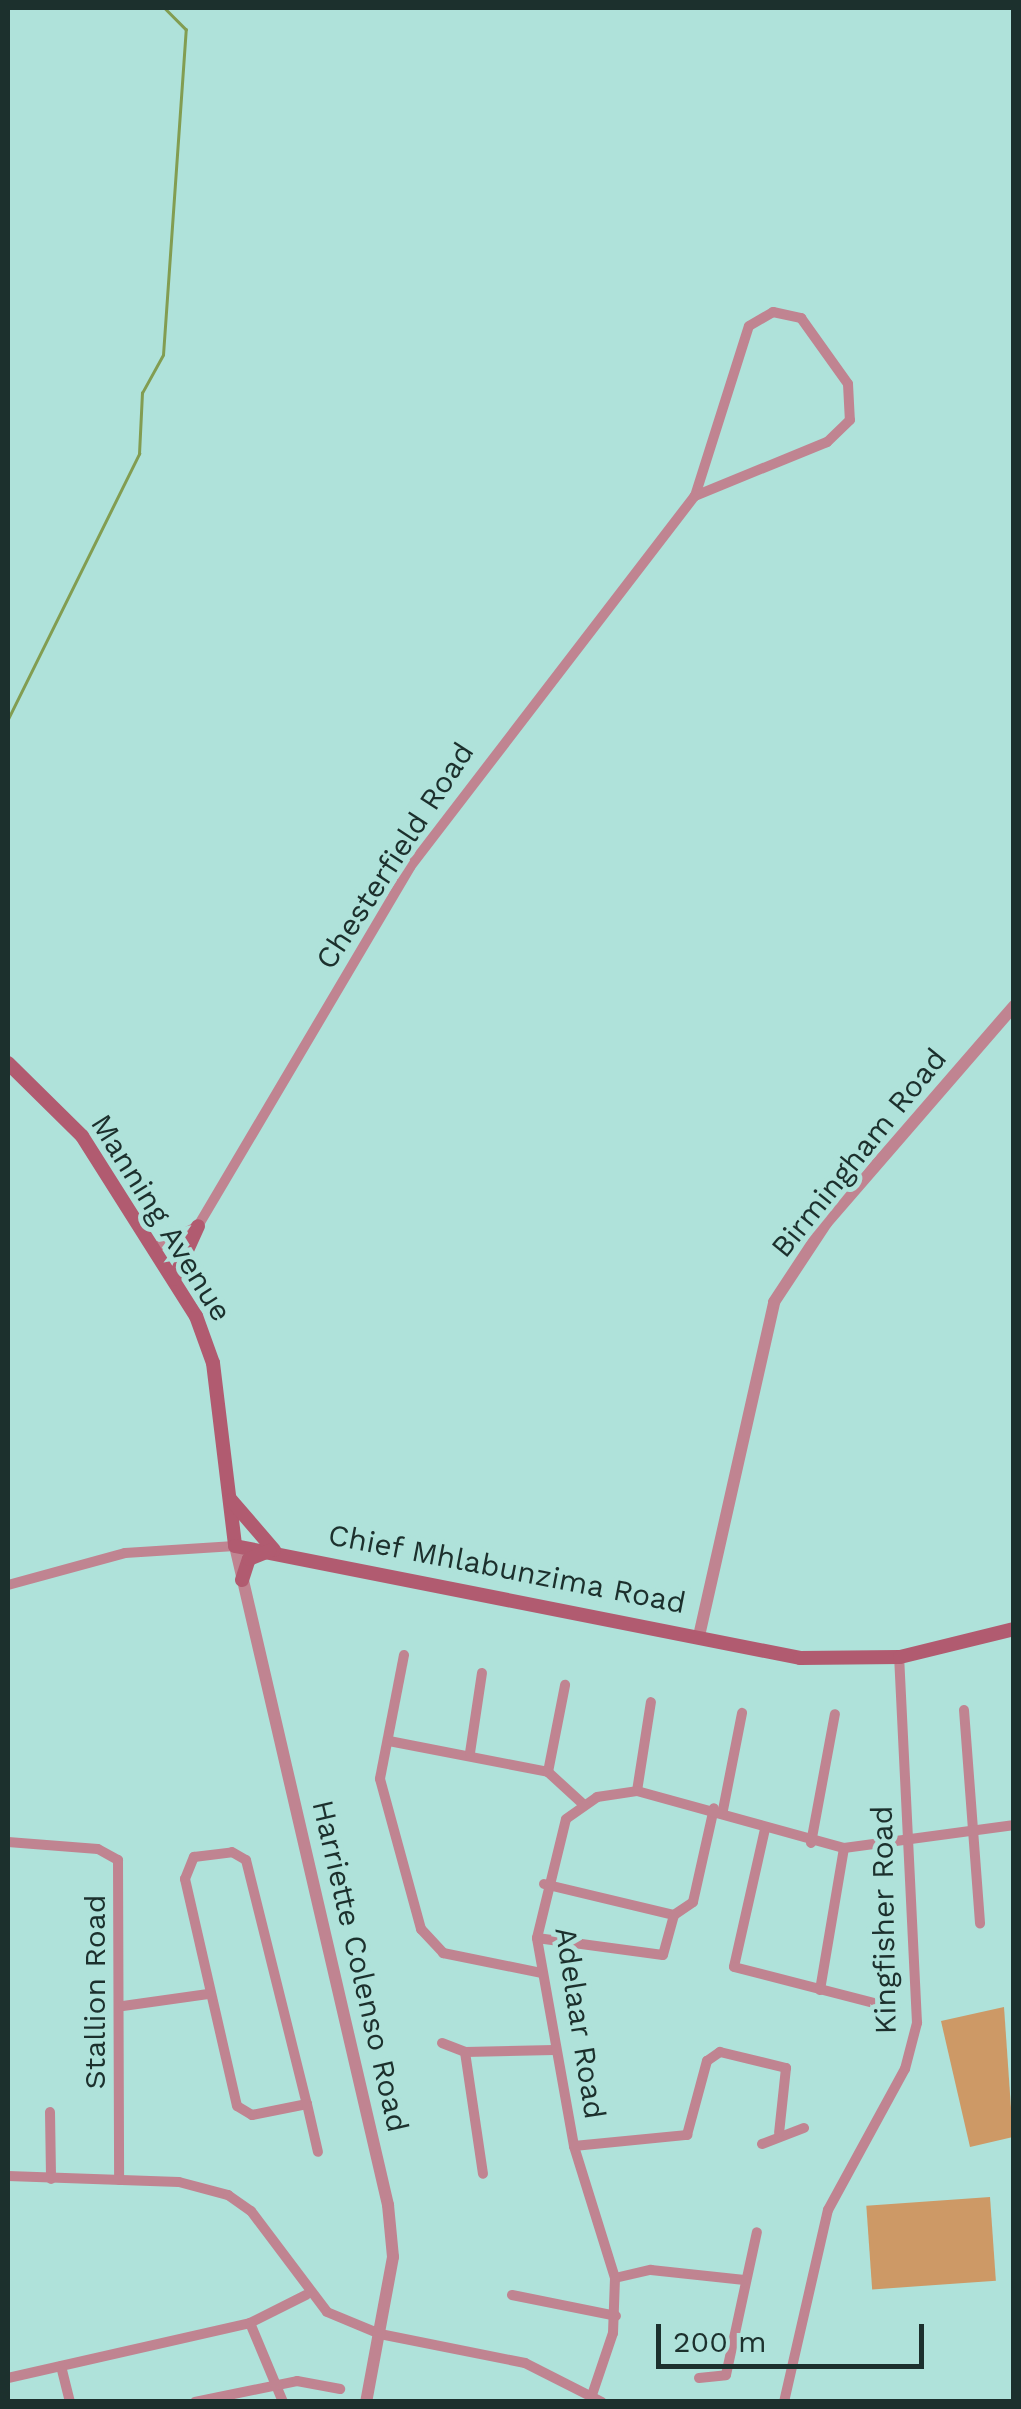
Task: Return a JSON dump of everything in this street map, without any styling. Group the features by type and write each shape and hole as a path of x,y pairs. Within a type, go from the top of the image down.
{"main road":[{"name":"Manning Avenue","path":"8,1064 63,1112 174,1279 213,1362 235,1546"},
{"path":"174,1279 198,1226"},
{"path":"226,1490 274,1550 250,1559 242,1580"},
{"name":"Chief Mhlabunzima Road","path":"235,1546 274,1550 767,1648 899,1654 1014,1629"}],"street":[{"name":"Chesterfield Road","path":"198,1226 410,867 696,496 749,326 773,312 801,318 848,384 850,420 827,442 696,496"},
{"name":"Birmingham Road","path":"699,1636 774,1302 826,1222 1014,1006"},
{"path":"155,1248 198,1226"},
{"path":"8,1585 124,1553 235,1546"},
{"name":"Harriette Colenso Road","path":"235,1546 386,2191 393,2257 366,2402"},
{"path":"404,1654 382,1788 421,1929 444,1953 541,1973"},
{"name":"Kingfisher Road","path":"784,2402 828,2210 913,2046 899,1654"},
{"path":"470,1752 482,1672"},
{"path":"548,1772 565,1685"},
{"path":"637,1790 651,1702"},
{"path":"964,1710 980,1923"},
{"path":"544,1884 674,1914 692,1906 742,1713"},
{"path":"811,1843 835,1714"},
{"path":"390,1742 470,1752 548,1772 583,1804 637,1790 718,1810 811,1843 844,1848 973,1835 1014,1825"},
{"name":"Adelaar Road","path":"583,1804 558,1831 544,1884 537,1938 574,2146 615,2278 616,2316 597,2398"},
{"path":"765,1829 734,1967 886,2006"},
{"name":"Stallion Road","path":"8,1842 98,1848 118,1860 123,2006 119,2180"},
{"path":"820,1990 844,1848"},
{"path":"306,2104 242,2112 208,1994 185,1879 194,1857 232,1852 246,1860 318,2152"},
{"path":"537,1938 656,1958 671,1946 674,1914"},
{"path":"123,2006 208,1994"},
{"path":"442,2042 465,2052 554,2050"},
{"path":"465,2052 483,2174"},
{"path":"574,2146 687,2135 707,2061 720,2052 786,2068 778,2133"},
{"path":"50,2112 51,2179"},
{"path":"762,2144 778,2133 804,2128"},
{"path":"8,2176 119,2180 228,2196 276,2242 306,2295 380,2334 525,2363 597,2398"},
{"path":"700,2378 726,2375 757,2232"},
{"path":"615,2278 651,2270 744,2280"},
{"path":"8,2378 250,2323 306,2295"},
{"path":"512,2295 616,2316"},
{"path":"250,2323 282,2402"},
{"path":"61,2366 70,2402"},
{"path":"195,2402 275,2383 340,2388"}],"shaded area":[{"path":"1004,2007 1013,2137 970,2147 941,2021"},
{"path":"990,2197 996,2281 872,2289 866,2206"}],"waterway":[{"path":"8,719 139,454 142,393 163,355 186,30 164,8"}]}
